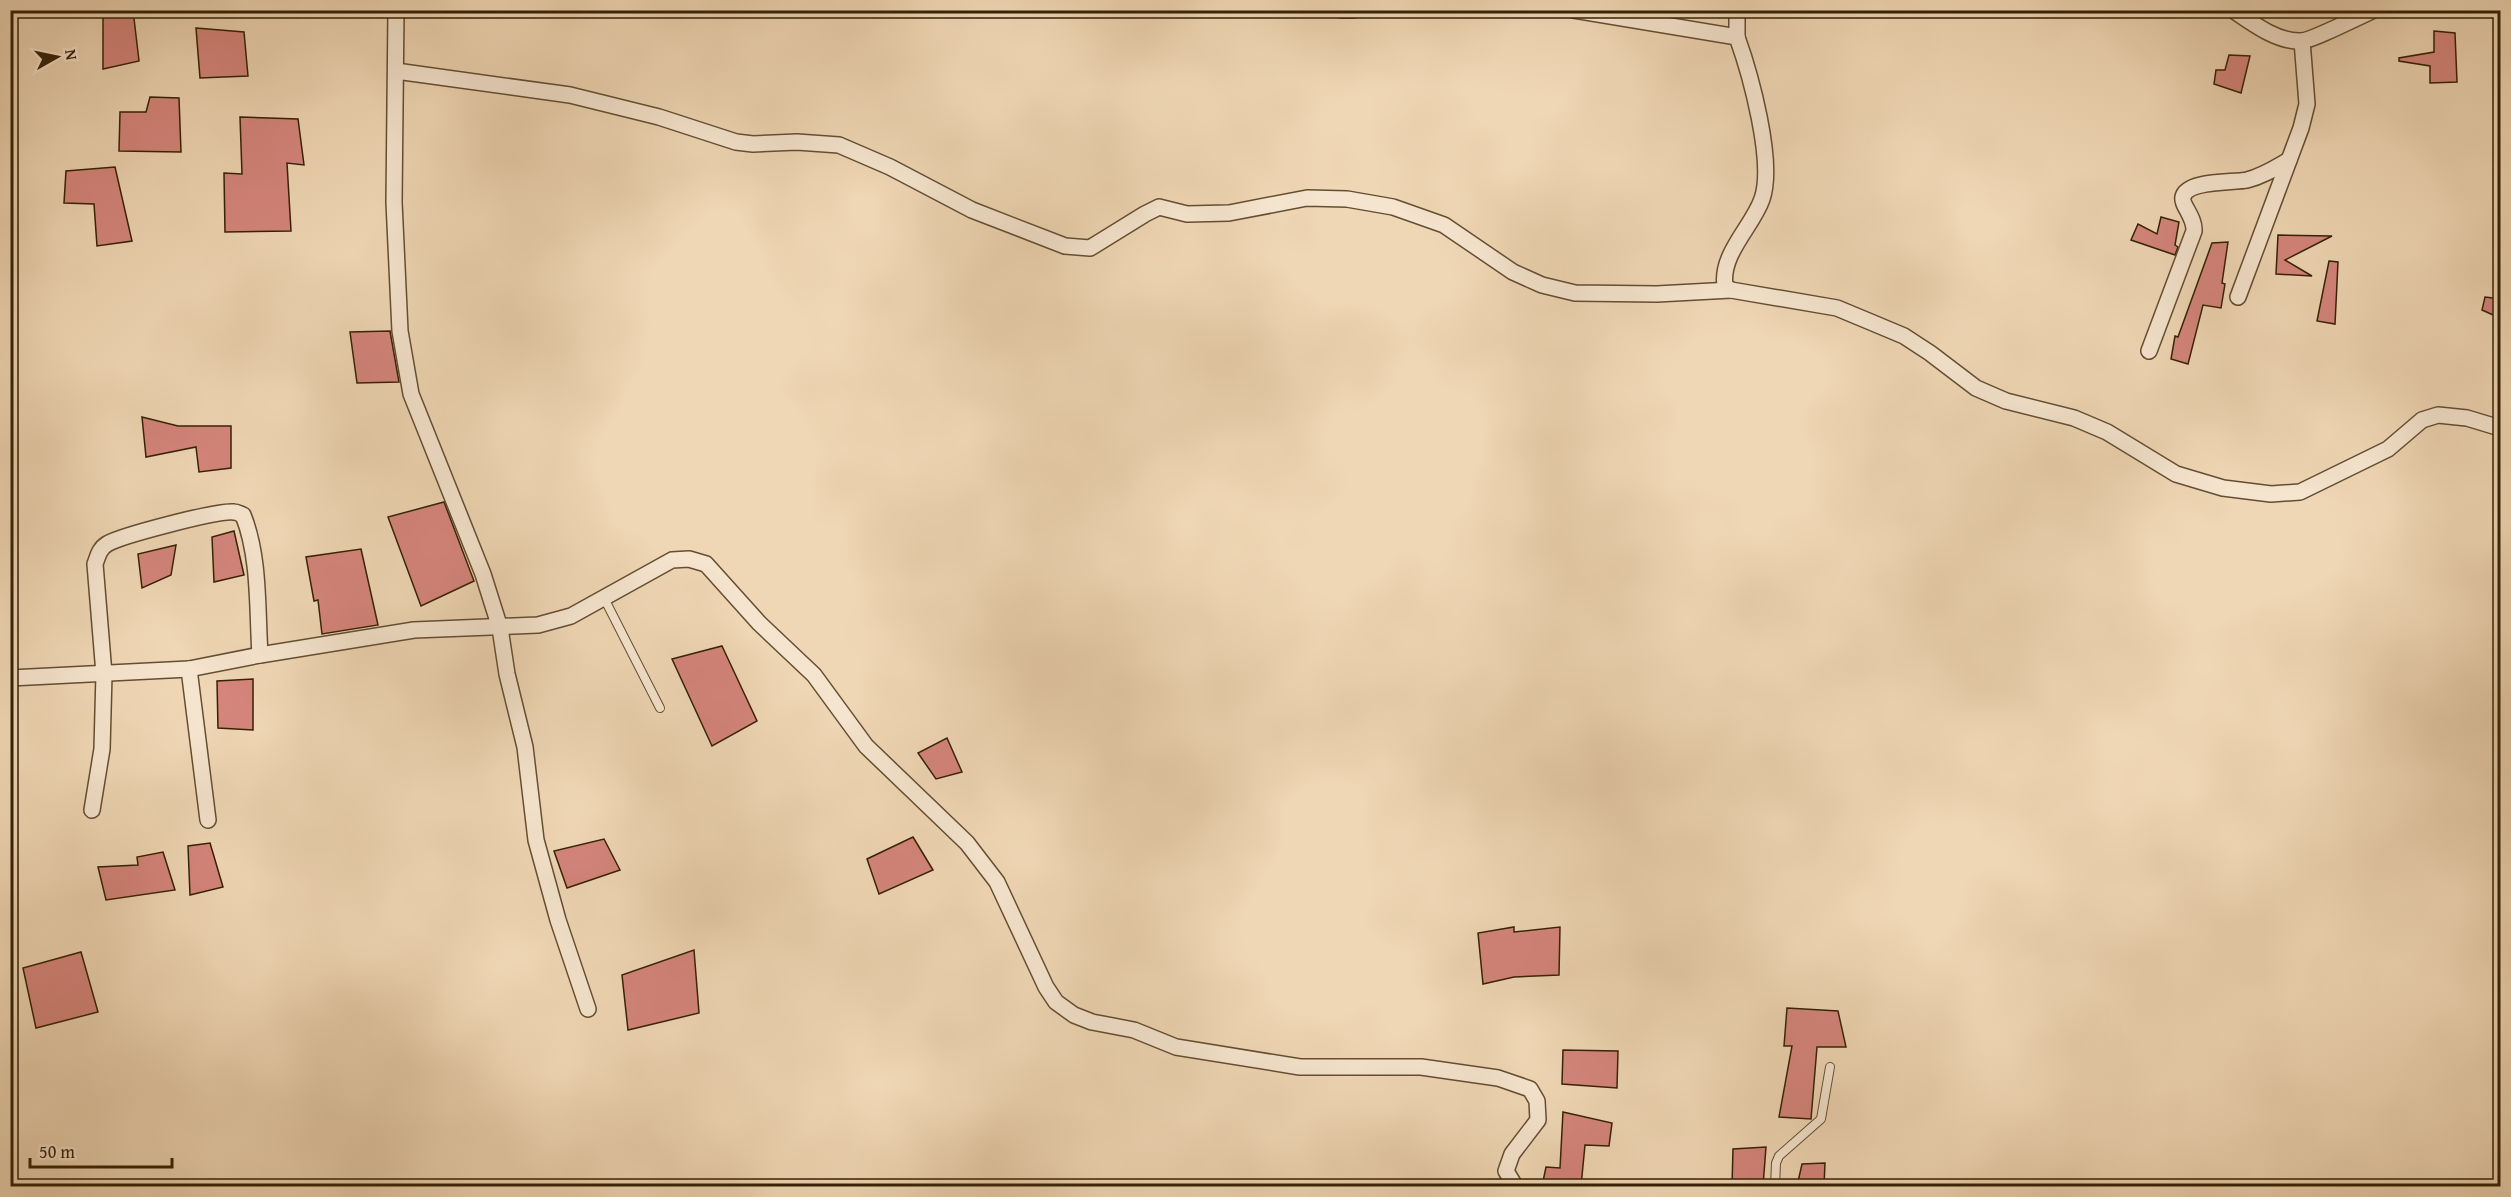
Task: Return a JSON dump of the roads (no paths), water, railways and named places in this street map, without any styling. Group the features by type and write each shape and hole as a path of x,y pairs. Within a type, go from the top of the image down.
{"street":[{"path":"396,10 394,202 400,331 411,394 483,574 500,628 507,674 525,747 536,840 558,920 588,1009"},
{"path":"1341,10 1354,10"},
{"path":"1574,10 1737,37"},
{"path":"1731,290 1725,286 1724,280 1731,256 1763,198 1765,176 1763,138 1750,74 1737,37 1737,10"},
{"path":"2234,10 2257,26 2282,38 2302,41 2374,10"},
{"path":"2238,297 2289,160 2307,104 2302,41"},
{"path":"396,71 570,95 659,117 736,142 839,145 890,167 972,210 1065,246 1090,248 1159,207 1187,213 1229,213 1307,198 1347,199 1394,207 1444,225 1513,272 1542,285 1575,293 1657,294 1731,290 1837,308 1904,336 1930,352 1976,388 2006,401 2074,418 2107,432 2176,474 2223,488 2271,494 2300,492 2388,448 2422,420 2438,415 2468,418 2500,428"},
{"path":"2149,351 2194,231 2194,223 2182,201 2183,195 2193,186 2246,180 2266,174 2289,160"},
{"path":"92,810 102,750 104,674 95,564 100,550 108,543 134,534 226,513 234,512 243,515 248,528 255,579 260,655"},
{"path":"10,678 189,669 414,630 538,626 571,616 672,560 689,559 706,564 759,623 814,675 866,747 967,843 997,882 1046,987 1056,1002 1074,1015 1092,1022 1134,1030 1176,1047 1300,1067 1421,1067 1498,1078 1530,1089 1537,1101 1538,1120 1512,1154 1506,1171 1515,1186"},
{"path":"189,669 208,820"}],"lane":[{"path":"604,598 660,708"},
{"path":"1775,1186 1776,1163 1779,1156 1821,1119 1830,1067"}]}
